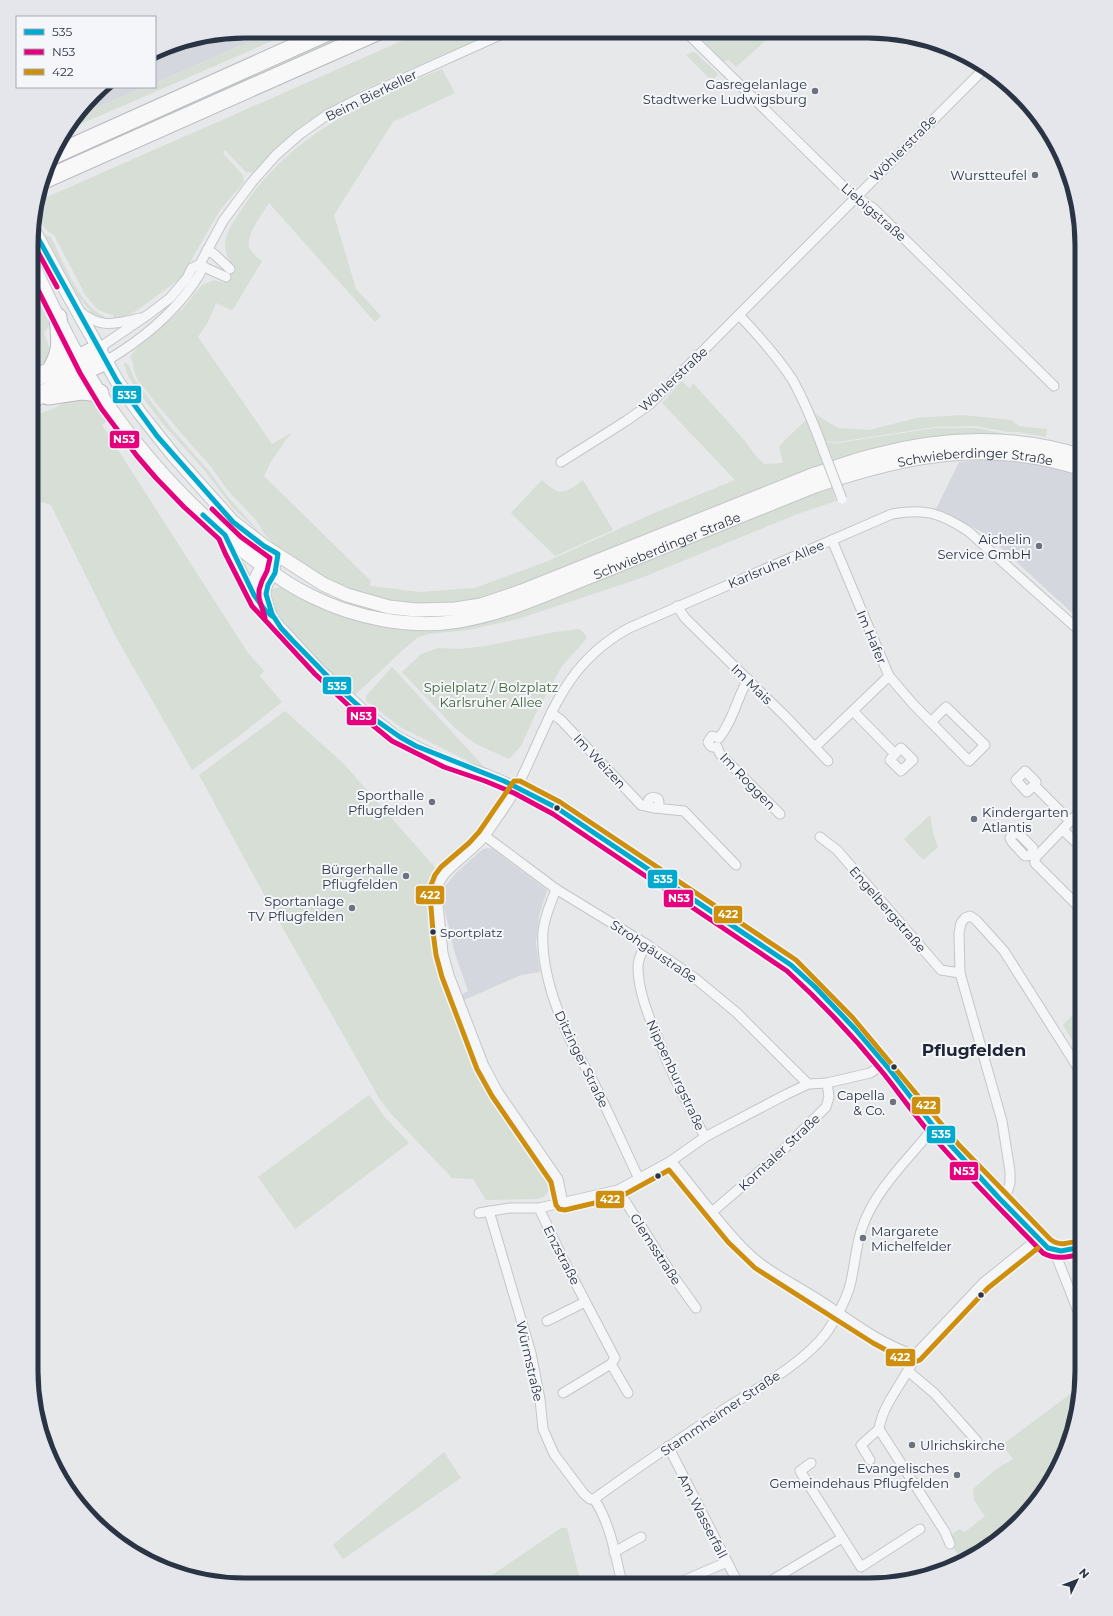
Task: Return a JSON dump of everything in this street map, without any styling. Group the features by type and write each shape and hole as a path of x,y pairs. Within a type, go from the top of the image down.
{"highway":[{"path":"60,152 314,38"},
{"path":"50,177 363,38"},
{"path":"50,371 58,356 60,348 58,317"},
{"path":"38,396 83,364 103,355"},
{"path":"38,377 50,371 83,364"},
{"path":"38,399 81,391 100,393"}],"main road":[{"name":"Schwieberdinger Straße","path":"38,238 122,389 174,456 233,522 264,546 323,584 362,600 402,609 455,609 481,605 508,597 812,475 856,460 888,452 935,443 997,441 1032,445 1075,454"},
{"name":"Schwieberdinger Straße","path":"38,275 58,317 100,393 124,428 161,473 189,502 225,535 262,565 310,596 355,613 401,622 456,622 485,616 510,608 815,486 879,466 936,454 980,452 1030,456 1075,467"}],"street":[{"name":"Beim Bierkeller","path":"200,264 233,206 252,182 287,145 318,121 334,111 374,91 493,38"},
{"name":"Liebigstraße","path":"696,38 848,191 873,208 1054,386"},
{"name":"Wöhlerstraße","path":"560,462 626,421 650,404 981,72"},
{"path":"200,264 206,268 228,273 214,254 207,250"},
{"path":"103,355 145,317 160,306 180,286 192,268 200,264"},
{"path":"103,355 122,352 152,329 186,295 202,270 200,264"},
{"path":"75,307 88,318 105,324 113,325 145,317"},
{"path":"739,315 780,363 792,380 808,411 824,452 840,501"},
{"name":"Karlsruher Allee","path":"564,1203 558,1179 498,1092 484,1066 449,975 440,931 438,886 446,872 474,848 485,836 517,787 551,713 562,692 580,666 601,646 630,628 677,606 892,514 907,511 937,514 951,520 968,531 1075,627"},
{"path":"225,535 231,550 258,602 325,674 354,701 396,735 447,760 487,774 517,787 563,813 791,965 819,991 855,1029 934,1127 999,1198 1048,1248 1057,1251 1066,1251 1075,1248"},
{"name":"Im Hafer","path":"832,540 888,676 931,722 969,761 985,745 946,707 931,722"},
{"path":"252,589 253,579 262,565 278,554"},
{"path":"272,616 266,597 266,591 274,574 278,554"},
{"name":"Im Mais","path":"677,606 685,618 815,747 828,762"},
{"path":"815,747 888,676"},
{"name":"Im Roggen","path":"748,680 742,689 724,731 719,738 721,744 717,747 720,754 780,814"},
{"path":"852,710 895,754"},
{"name":"Im Weizen","path":"551,713 561,720 641,805 653,808 684,811 736,865"},
{"path":"1034,785 1070,821"},
{"path":"1075,816 1063,830 1034,856 1035,863 1075,903"},
{"path":"1063,830 1075,841"},
{"name":"Strohgäustraße","path":"485,836 556,889 646,944 696,979 738,1013 808,1084"},
{"name":"Engelbergstraße","path":"820,837 837,850 941,970 960,973"},
{"name":"Ditzinger Straße","path":"556,889 545,917 543,931 546,970 554,1002 568,1036 591,1078 639,1179"},
{"path":"999,1198 1008,1190 1010,1183 1010,1171 1002,1121 960,973 959,933 961,923 965,918 970,916 976,920 1004,951 1075,1063"},
{"name":"Nippenburgstraße","path":"646,944 641,954 638,967 640,987 647,1014 663,1054 705,1137"},
{"path":"479,1213 510,1208 539,1208 618,1190 671,1161 705,1137 808,1084 827,1083 870,1074 884,1064"},
{"name":"Korntaler Straße","path":"712,1212 770,1162 826,1107 829,1097 827,1083"},
{"name":"Stammheimer Straße","path":"592,1499 810,1351 826,1332 838,1313 848,1290 862,1228 870,1210 900,1166 934,1127"},
{"path":"671,1161 712,1212 743,1248 754,1258 774,1273 838,1313 900,1350 915,1355"},
{"name":"Glemsstraße","path":"618,1190 673,1276 696,1308"},
{"name":"Enzstraße","path":"539,1208 585,1302 615,1358 611,1364 628,1393"},
{"name":"Würmstraße","path":"489,1211 531,1354 540,1399 543,1429 554,1454 584,1494 592,1499 604,1519 620,1578"},
{"path":"870,1460 861,1445 879,1429 884,1412 914,1363 915,1355 983,1283 1039,1238"},
{"path":"1057,1251 1057,1258 1075,1303"},
{"path":"547,1321 585,1302"},
{"path":"563,1393 611,1364"},
{"path":"908,1371 934,1392 977,1441"},
{"path":"879,1429 945,1532 950,1544"},
{"name":"Am Wasserfall","path":"668,1446 735,1578"},
{"path":"811,1463 800,1471 861,1567 920,1529"},
{"path":"614,1552 641,1537"},
{"path":"776,1578 842,1538"},
{"path":"699,1578 727,1562"}],"shaded area":[{"path":"232,38 258,38 156,83 156,58 179,49 205,42"},
{"path":"110,88 143,88 87,111"},
{"path":"991,459 1027,462 1075,472 1075,616 986,534 936,509 959,462"},
{"path":"483,849 493,849 547,890 539,916 536,944 540,972 521,975 462,1001 461,995 468,991 455,954 442,894 445,886 458,871"}],"green space":[{"path":"258,38 279,38 76,126 87,111 143,88 156,88 156,83"},
{"path":"334,38 344,38 214,96 212,93"},
{"path":"408,38 480,38 358,92 333,106 307,122 285,140 253,173 246,172 225,150 223,153 241,173 244,182 220,210 181,278 136,311 120,318 113,319 113,315 98,310 86,296 54,235 44,228 40,220 43,199"},
{"path":"703,38 768,38 736,67 729,60 724,62"},
{"path":"693,52 696,53 718,74 712,81 686,55"},
{"path":"442,69 455,93 393,122 334,215 356,289 381,316 375,322 269,203 252,230 249,242 251,251 262,261 234,308 231,310 216,303 208,322 198,337 272,444 291,433 272,460 264,476 371,581 370,586 420,592 475,588 548,561 652,514 735,480 662,403 682,381 690,389 693,383 764,464 783,463 779,446 807,419 821,453 819,454 823,465 497,594 470,600 444,603 418,603 392,600 367,594 343,586 319,574 282,550 269,539 255,519 230,493 212,468 165,414 138,380 130,357 136,349 183,308 202,285 214,280 224,283 233,268 228,263 230,261 225,248 225,242 229,230 259,186 280,163 329,125 356,109 384,94"},
{"path":"197,99 199,103 53,167 56,162"},
{"path":"45,235 51,237 79,293 95,311 105,317 105,320 92,313 78,296"},
{"path":"38,301 50,324 44,333 49,347 50,356 45,364 38,368"},
{"path":"125,362 129,366 135,380 171,428 208,470 228,497 263,536 233,508 205,471 163,424 128,376 124,365"},
{"path":"72,398 89,398 110,419 102,425 248,653 264,671 260,676 282,702 238,737 192,770 116,637 51,505 38,501 38,414 55,408"},
{"path":"815,414 838,428 869,430 917,418 962,415 1011,420 1019,426 1047,429 1046,437 976,426 935,427 838,442 824,441"},
{"path":"935,428 976,428 1006,434 1001,437 958,435 916,440 834,462 830,450 827,451 824,442 838,443"},
{"path":"542,480 553,489 562,492 583,480 613,530 555,556 511,513"},
{"path":"831,487 836,501 800,513 641,578 518,619 468,630 429,634 418,637 355,695 338,681 300,642 280,618 271,600 272,590 280,587 293,591 304,598 444,629 467,626 534,606"},
{"name":"Spielplatz / Bolzplatz Karlsruher Allee","path":"579,629 587,638 562,666 535,715 521,746 509,759 474,743 455,728 402,672 421,654 438,648 460,649 485,646 555,632"},
{"path":"392,667 488,771 402,728 366,701 366,696"},
{"name":"Sportanlage TV Pflugfelden","path":"285,711 343,763 439,872 433,897 432,923 444,978 469,1050 466,1052 549,1175 551,1186 545,1196 537,1199 486,1200 473,1179 452,1178 393,1116 379,1098 273,911 199,775"},
{"path":"930,815 933,833 938,847 923,860 904,839"},
{"path":"1075,1012 1075,1045 1063,1025"},
{"path":"369,1095 384,1116 409,1143 295,1229 258,1177"},
{"path":"1074,1391 1071,1411 1064,1437 1054,1462 1040,1486 1024,1507 1004,1527 983,1543 959,1557 947,1538 959,1529 965,1532 985,1516 974,1500 973,1489 995,1470 1013,1459 1002,1445"},
{"path":"444,1452 461,1478 343,1559 333,1545"},
{"path":"561,1528 567,1528 580,1578 488,1578"}],"transit line":[{"name":"535","path":"38,238 117,381 157,436 233,522 264,546 278,554 275,573 268,585 266,594 272,614 281,628 343,692 370,716 400,737 416,746 504,781 557,808 791,965 815,987 855,1029 889,1069 934,1127 999,1198 1048,1248 1061,1251 1075,1248"},
{"name":"N53","path":"38,252 57,287"},
{"name":"N53","path":"38,290 80,373 101,408 137,456 156,478 184,507 219,539 252,606 315,674 349,706 392,741 444,767 514,793 553,814 787,971 813,995 861,1047 943,1148 1043,1253 1052,1257 1075,1255"},
{"name":"N53","path":"212,509 241,537 270,558 267,571 259,590 259,598 265,618"},
{"name":"535","path":"203,515 225,535 254,595 265,610 272,616"},
{"name":"422","path":"1038,1248 988,1288 920,1360 915,1362 899,1357 873,1343 755,1268 728,1242 669,1170 620,1197 565,1210 559,1209 556,1205 551,1182 492,1096 477,1069 442,977 436,955 430,895 431,885 435,875 441,867 469,843 479,832 514,781 520,781 560,802 796,960 853,1018 959,1145 1050,1239 1061,1244 1075,1241"}],"place":[{"name":"Gasregelanlage Stadtwerke Ludwigsburg","path":"815,91"},
{"name":"Wurstteufel","path":"1035,175"},
{"name":"Aichelin Service GmbH","path":"1039,546"},
{"name":"Sporthalle Pflugfelden","path":"432,802"},
{"name":"Kindergarten Atlantis","path":"974,819"},
{"name":"Bürgerhalle Pflugfelden","path":"406,876"},
{"name":"Sportanlage TV Pflugfelden","path":"352,908"},
{"name":"Sportplatz","path":"433,932"},
{"name":"Capella & Co.","path":"893,1102"},
{"name":"Margarete Michelfelder","path":"863,1238"},
{"name":"Ulrichskirche","path":"912,1445"},
{"name":"Evangelisches Gemeindehaus Pflugfelden","path":"957,1475"}],"district":[{"name":"Pflugfelden","path":"974,1050"}]}
